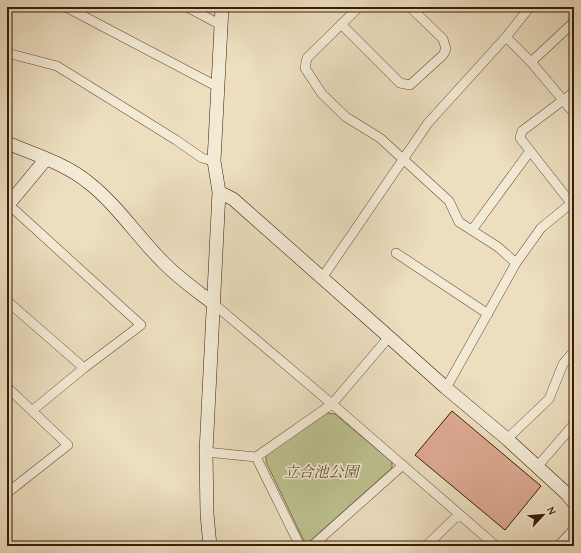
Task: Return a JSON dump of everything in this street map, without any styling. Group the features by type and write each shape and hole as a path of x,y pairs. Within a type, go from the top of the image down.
{"street":[{"path":"66,7 218,87"},
{"path":"187,7 221,25"},
{"path":"210,546 207,514 206,452 219,192 214,161 222,7"},
{"path":"359,7 307,58 305,68 322,94 346,117 380,138 449,201 459,222 498,247 516,263"},
{"path":"341,24 400,83 410,85 443,55 446,48 443,39 410,7"},
{"path":"322,278 428,123 506,37 530,7"},
{"path":"532,62 574,22"},
{"path":"506,37 532,62 574,113"},
{"path":"7,52 57,66 176,140 202,158 214,161"},
{"path":"446,388 516,263 541,228 572,202 520,138 522,130 574,92"},
{"path":"7,143 65,168 88,182 106,198 162,261 177,275 214,304 332,404 496,546"},
{"path":"472,230 530,151"},
{"path":"33,410 84,368 141,325 8,205 46,159"},
{"path":"219,192 233,199 446,388 507,439 567,494 574,503"},
{"path":"396,253 488,314"},
{"path":"7,301 84,368"},
{"path":"206,452 256,457 332,404 390,337"},
{"path":"507,439 549,398 563,364 574,351"},
{"path":"7,387 33,410 68,445 7,493"},
{"path":"537,467 574,424"},
{"path":"256,457 300,546"},
{"path":"312,546 403,465"},
{"path":"426,546 459,514"},
{"path":"561,546 574,532"}],"green space":[{"name":"立合池公園","path":"327,413 335,414 392,462 392,468 309,542 304,541 266,462 266,455"}],"building":[{"path":"452,411 541,486 505,530 415,455"}]}
